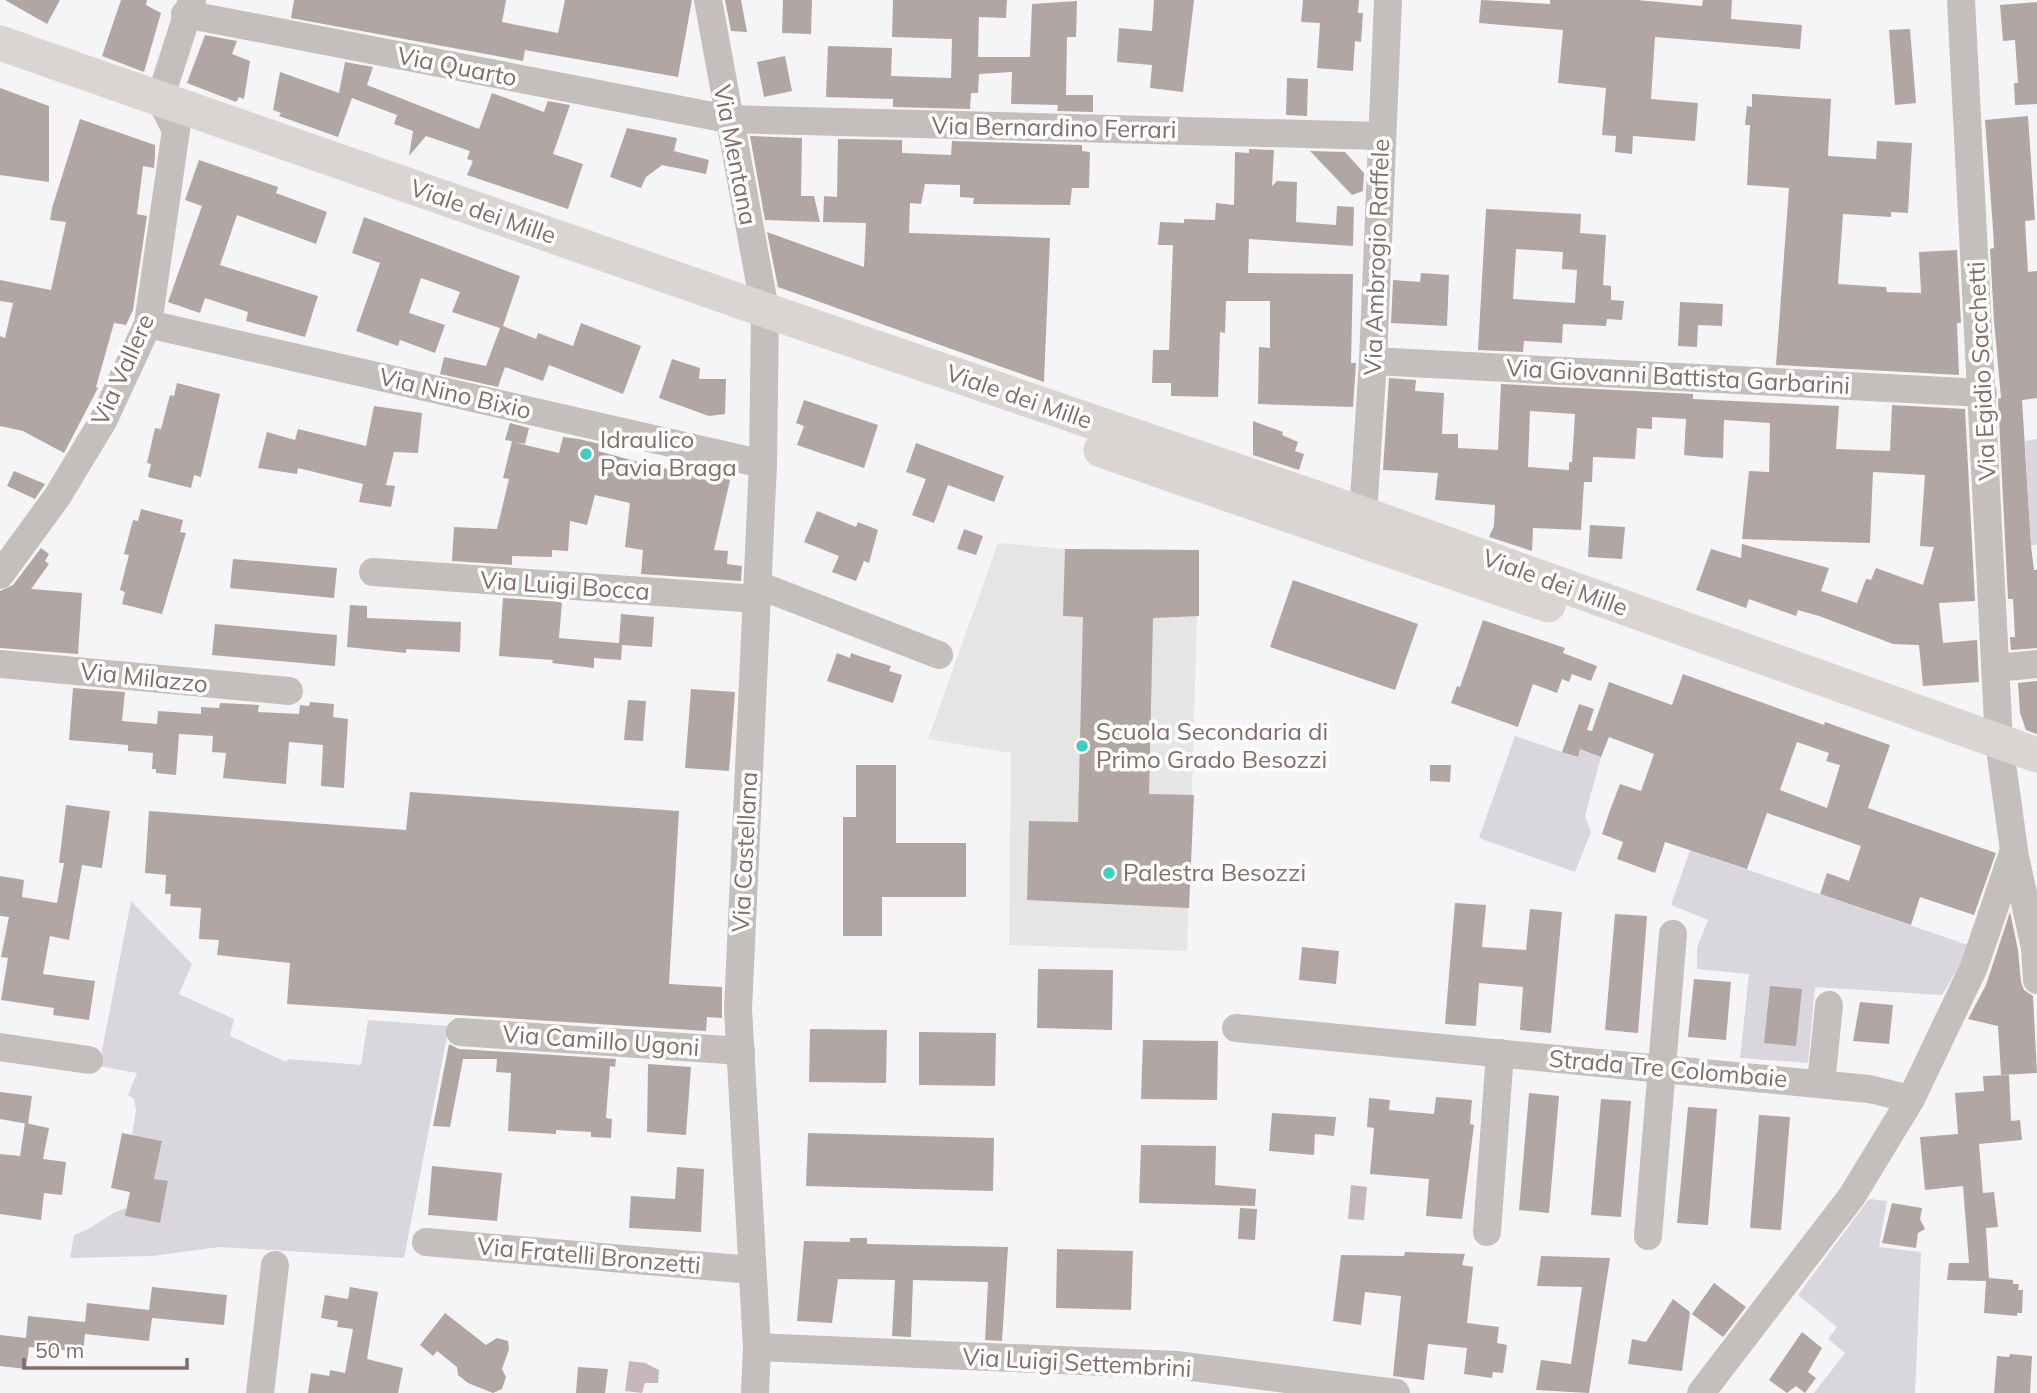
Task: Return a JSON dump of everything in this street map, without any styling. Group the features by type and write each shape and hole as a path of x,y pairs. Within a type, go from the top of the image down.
{"main road":[{"name":"Viale dei Mille","path":"0,43 160,99 765,323 1737,669 2001,754 2037,755"},
{"name":"Viale dei Mille","path":"0,69 176,130 765,323 1363,514 2001,754 2037,776"}],"street":[{"name":"Via Mentana","path":"708,0 765,323"},
{"name":"Via Ambrogio Raffele","path":"1363,514 1373,361 1388,0"},
{"name":"Via Egidio Sacchetti","path":"1961,0 2001,754"},
{"name":"Via Quarto","path":"188,7 728,119"},
{"path":"176,130 160,99 188,7"},
{"name":"Via Bernardino Ferrari","path":"728,119 1381,136"},
{"name":"Via Vallere","path":"0,575 57,498 96,432 148,324 176,130"},
{"name":"Via Castellana","path":"755,1393 757,1348 738,1009 763,464 765,323"},
{"name":"Via Nino Bixio","path":"148,324 763,464"},
{"name":"Via Giovanni Battista Garbarini","path":"1373,361 1983,393"},
{"name":"Via Luigi Bocca","path":"373,572 757,592 939,655"},
{"name":"Via Milazzo","path":"0,664 289,691"},
{"path":"1997,668 2037,664"},
{"path":"2001,754 2014,850 2035,948 2037,980"},
{"path":"1701,1393 1852,1196 1911,1099 1974,967 2014,850"},
{"path":"1648,1237 1673,934"},
{"path":"1821,1084 1829,1005"},
{"name":"Strada Tre Colombaie","path":"1236,1028 1869,1089 1911,1099"},
{"name":"Via Camillo Ugoni","path":"460,1032 741,1051"},
{"path":"0,1047 89,1060"},
{"path":"1487,1232 1500,1053"},
{"name":"Via Fratelli Bronzetti","path":"426,1242 752,1270"},
{"path":"260,1393 275,1265"},
{"name":"Via Luigi Settembrini","path":"757,1348 1176,1366 1313,1388 1396,1393"}],"shaded area":[{"path":"2037,439 2037,544 2031,546 2025,441"},
{"name":"Scuola Secondaria di Primo Grado Besozzi","path":"998,543 1065,549 1199,550 1187,951 1009,945 1011,753 928,739"},
{"path":"1515,736 1577,757 1580,749 1601,757 1585,816 1591,832 1575,872 1479,838"},
{"path":"1690,850 1971,946 1942,995 1815,987 1808,1063 1740,1058 1749,974 1697,969 1697,948 1708,920 1671,905"},
{"path":"131,901 192,964 179,994 234,1019 230,1036 286,1062 288,1059 361,1065 368,1020 449,1026 404,1258 219,1247 153,1256 70,1258 74,1235 120,1210 127,1208 126,1216 159,1223 168,1182 154,1179 162,1141 132,1135 136,1110 134,1099 128,1095 137,1073 99,1066"},
{"path":"1351,1185 1367,1187 1364,1220 1348,1219"},
{"path":"1869,1199 1887,1201 1879,1247 1921,1252 1915,1393 1814,1393 1845,1353 1828,1339 1837,1327 1798,1295"},
{"path":"629,1361 645,1363 659,1370 658,1383 645,1383 642,1393 625,1391"}],"building":[{"path":"5,0 60,0 47,24"},
{"path":"121,0 147,0 146,5 161,13 144,72 102,56"},
{"path":"294,0 506,0 502,22 558,33 565,0 692,0 678,77 525,50 523,61 291,18"},
{"path":"725,0 741,0 747,32 731,31"},
{"path":"783,0 812,0 811,34 782,33"},
{"path":"893,0 1007,0 1006,18 979,17 978,57 1030,57 1032,4 1077,1 1076,37 1067,37 1066,95 1093,95 1093,112 1057,111 1058,105 1011,104 1012,72 979,74 978,93 971,93 970,109 893,107 893,99 826,97 828,46 892,48 891,76 951,78 952,39 892,37"},
{"path":"1154,0 1194,0 1183,92 1150,88 1152,65 1117,62 1119,28 1152,31"},
{"path":"1303,0 1359,0 1358,13 1363,13 1361,42 1355,41 1353,71 1317,68 1320,23 1301,22"},
{"path":"1481,0 1550,4 1550,0 1637,0 1702,6 1703,0 1732,0 1731,19 1802,25 1800,49 1655,37 1651,99 1698,103 1695,141 1633,136 1632,154 1615,152 1616,136 1602,135 1606,88 1558,83 1563,30 1479,23"},
{"path":"2037,2 2037,104 2015,105 2014,83 2018,83 2015,40 2003,41 2000,5"},
{"path":"1910,29 1916,103 1895,105 1889,30"},
{"path":"205,35 237,41 232,54 250,61 244,99 239,97 236,102 187,83"},
{"path":"785,56 792,91 764,97 757,62"},
{"path":"345,62 373,67 367,85 479,129 492,93 544,112 548,101 570,105 553,154 583,164 568,209 467,175 473,161 467,159 470,151 426,136 409,156 413,131 394,124 397,115 352,98 338,137 279,116 281,113 273,110 280,72 339,93"},
{"path":"1287,78 1308,79 1307,116 1286,115"},
{"path":"0,88 49,106 49,182 0,175"},
{"path":"1752,94 1831,99 1828,156 1876,159 1877,141 1912,143 1908,213 1891,212 1891,217 1843,214 1838,284 1886,287 1887,292 1921,293 1919,252 1957,250 1961,323 1957,323 1959,375 1776,365 1789,188 1747,185 1750,125 1745,125 1747,106 1752,107"},
{"path":"2028,116 2035,220 2025,221 2028,272 2037,271 2037,398 2022,400 2031,546 2034,570 2037,570 2037,648 2011,650 2010,637 2015,637 2013,599 2008,599 1998,399 2001,398 1990,249 1994,248 1985,120"},
{"path":"80,119 155,145 155,156 154,168 143,166 137,214 147,216 133,310 126,325 114,323 96,387 98,388 64,453 23,431 0,426 0,336 5,338 13,303 0,301 0,280 51,290 66,222 50,220 52,208"},
{"path":"627,128 677,138 674,151 709,160 706,174 662,165 646,177 641,188 610,177"},
{"path":"750,136 802,138 801,196 814,196 820,222 765,220"},
{"path":"838,139 902,140 902,153 951,155 952,141 1082,145 1082,151 1090,152 1089,188 1072,188 1070,205 973,204 974,198 960,197 960,185 925,184 921,204 910,203 909,233 1050,238 1044,382 778,287 767,232 864,267 866,223 823,222 824,196 837,197"},
{"path":"1249,149 1274,150 1272,186 1277,181 1297,182 1296,222 1336,225 1337,206 1354,207 1353,246 1249,239 1248,273 1353,274 1351,363 1356,363 1353,407 1258,404 1259,347 1270,348 1270,301 1226,301 1225,333 1220,332 1218,397 1171,396 1171,383 1152,383 1153,350 1169,350 1173,245 1158,245 1160,222 1184,223 1184,219 1215,220 1216,203 1234,205 1235,152 1249,153"},
{"path":"1310,151 1345,152 1364,173 1363,191 1352,195"},
{"path":"199,160 278,187 276,193 327,212 316,244 237,215 220,265 318,296 305,337 246,321 248,312 205,298 200,313 168,302 202,206 185,200"},
{"path":"1486,209 1581,214 1580,233 1606,235 1603,285 1611,286 1611,300 1624,301 1622,320 1607,319 1606,326 1563,324 1562,343 1524,341 1523,352 1478,350","holes":["1516,249 1563,252 1562,269 1577,270 1575,303 1513,299"]},
{"path":"364,217 520,276 503,326 536,339 538,333 573,346 581,323 641,346 623,394 549,365 543,381 505,367 498,387 440,374 444,357 486,366 500,328 452,312 460,292 421,278 409,313 445,325 435,353 400,340 398,346 356,331 380,263 352,253"},
{"path":"1421,273 1449,275 1447,326 1391,323 1393,280 1420,282"},
{"path":"1680,302 1723,304 1722,326 1698,325 1697,347 1678,346"},
{"path":"672,359 700,368 699,379 726,379 725,414 709,416 659,398"},
{"path":"1389,378 1416,380 1415,391 1444,393 1442,434 1458,434 1458,448 1498,450 1501,384 1693,394 1693,399 1839,406 1836,449 1890,451 1892,405 1965,409 1975,601 1939,603 1943,643 1977,640 1979,682 1923,686 1919,645 1893,644 1819,616 1798,610 1796,616 1749,599 1746,608 1696,590 1711,549 1741,558 1742,544 1829,568 1821,591 1857,603 1866,579 1871,580 1876,568 1923,585 1934,547 1920,546 1925,475 1873,472 1870,543 1742,539 1749,471 1769,472 1770,423 1724,420 1723,458 1703,457 1684,455 1686,419 1652,417 1652,429 1637,428 1635,459 1593,457 1592,482 1584,482 1581,530 1533,528 1532,551 1489,537 1494,526 1495,505 1435,500 1438,473 1383,470","holes":["1530,411 1575,414 1572,462 1569,462 1569,470 1528,467"]},
{"path":"177,383 220,394 201,477 194,475 191,488 148,477 151,464 147,463 155,428 161,429 170,395 174,396"},
{"path":"804,400 878,425 864,468 797,445 804,426 796,423"},
{"path":"374,406 422,413 418,453 394,452 386,485 395,486 391,507 359,502 363,484 298,468 297,474 258,468 267,432 295,440 298,429 366,446"},
{"path":"1253,421 1283,432 1282,435 1298,442 1295,451 1304,454 1299,470 1253,455"},
{"path":"510,423 529,428 525,444 513,442 559,453 563,437 579,439 600,444 598,451 680,472 681,465 731,476 714,550 728,551 727,564 742,566 741,581 641,574 643,550 625,547 630,503 595,495 587,525 570,521 568,551 552,550 552,557 512,556 512,565 452,561 454,527 497,529 509,479 503,478 512,441 505,440"},
{"path":"916,443 1004,476 994,502 948,485 934,523 912,515 926,479 906,472"},
{"path":"14,471 45,484 35,499 7,486"},
{"path":"141,509 183,520 180,532 186,533 162,614 122,604 125,592 120,590 129,555 124,554 133,520 138,521"},
{"path":"817,511 856,527 858,522 878,530 869,563 864,561 856,581 832,572 839,556 804,542"},
{"path":"1590,525 1625,527 1622,559 1588,557"},
{"path":"964,529 983,536 976,555 957,549"},
{"path":"41,548 49,554 45,561 49,564 31,589 82,593 78,654 0,648 0,591 13,585"},
{"path":"1065,549 1199,550 1199,616 1153,618 1149,794 1194,795 1189,908 1027,900 1029,821 1078,822 1083,617 1063,616"},
{"path":"233,559 337,568 334,598 230,588"},
{"path":"1293,580 1418,624 1395,690 1270,647"},
{"path":"503,598 562,602 559,638 619,643 621,614 654,617 652,647 622,645 621,660 594,658 594,668 552,663 553,660 499,656"},
{"path":"350,605 367,606 367,618 461,622 460,652 406,649 406,653 347,647"},
{"path":"1483,620 1565,648 1563,653 1597,666 1591,681 1572,674 1569,682 1562,679 1557,693 1533,684 1518,727 1451,703 1457,686 1460,687"},
{"path":"215,624 337,635 335,666 212,655"},
{"path":"837,653 850,658 851,653 891,666 889,671 902,675 893,703 827,681"},
{"path":"1683,674 1824,725 1825,722 1890,745 1868,808 1996,853 1974,915 1920,897 1911,925 1820,894 1827,873 1849,881 1861,846 1767,813 1747,869 1665,842 1655,873 1617,859 1623,842 1602,834 1609,813 1620,784 1641,791 1654,754 1609,737 1601,757 1580,749 1578,757 1562,752 1579,704 1594,709 1587,730 1592,731 1609,682 1672,705","holes":["1797,742 1829,753 1826,761 1840,765 1827,808 1780,790"]},
{"path":"2037,681 2037,734 2026,730 2020,713 2018,683"},
{"path":"73,688 125,692 122,721 157,724 158,711 201,714 201,707 219,708 220,703 259,705 258,712 299,714 300,705 309,706 310,702 334,704 333,717 348,719 344,788 321,786 323,745 289,742 286,784 223,778 226,753 212,752 213,736 179,734 176,775 156,773 156,769 152,769 153,753 128,751 128,745 69,740"},
{"path":"691,689 735,692 729,771 685,768"},
{"path":"628,700 646,701 643,741 624,740"},
{"path":"856,765 896,765 896,843 966,843 966,897 882,897 882,936 843,936 843,817 856,817"},
{"path":"1430,765 1451,765 1450,782 1430,781"},
{"path":"410,792 679,811 669,984 722,987 722,1018 707,1017 706,1031 287,1004 290,963 217,955 219,940 199,939 201,908 170,906 171,894 165,894 166,875 145,873 149,811 406,830"},
{"path":"66,805 110,811 102,868 82,865 69,940 50,936 43,974 95,981 89,1020 53,1015 54,1008 1,1000 8,958 1,957 9,917 0,916 0,876 24,880 22,897 57,903 64,863 59,863"},
{"path":"1455,903 1486,905 1482,947 1526,950 1530,909 1562,912 1551,1033 1520,1030 1523,987 1479,983 1476,1026 1445,1024"},
{"path":"2010,912 2021,982 2024,990 2033,996 2037,1073 2001,1075 1998,1026 1968,1019 1986,985"},
{"path":"1615,914 1647,916 1638,1033 1605,1030"},
{"path":"1302,947 1339,951 1336,984 1299,980"},
{"path":"1038,969 1113,970 1112,1030 1037,1028"},
{"path":"1694,979 1731,982 1726,1040 1688,1037"},
{"path":"1770,986 1802,989 1796,1046 1764,1043"},
{"path":"1860,1002 1893,1005 1889,1044 1853,1041"},
{"path":"810,1029 887,1030 886,1083 809,1082"},
{"path":"919,1032 996,1033 995,1086 919,1085"},
{"path":"1143,1040 1218,1041 1217,1100 1141,1099"},
{"path":"449,1044 459,1049 616,1059 615,1067 610,1066 606,1118 612,1119 611,1138 591,1137 591,1132 556,1130 556,1134 508,1131 511,1073 496,1072 497,1059 463,1059 450,1127 433,1126"},
{"path":"648,1064 691,1067 686,1135 647,1132"},
{"path":"2009,1075 2011,1121 2020,1120 2022,1140 1979,1144 1983,1193 1994,1192 1998,1227 1986,1228 1989,1278 2013,1280 2013,1284 2019,1284 2018,1290 2023,1290 2022,1313 2017,1313 2017,1316 1984,1313 1986,1281 1947,1280 1949,1263 1969,1263 1963,1186 1925,1190 1920,1137 1958,1134 1955,1093 1984,1091 1983,1076"},
{"path":"0,1092 32,1096 28,1124 0,1119"},
{"path":"1529,1093 1559,1096 1549,1213 1519,1210"},
{"path":"1436,1097 1472,1100 1470,1124 1474,1125 1462,1219 1426,1216 1429,1179 1370,1174 1374,1128 1367,1127 1369,1098 1390,1100 1389,1110 1434,1114"},
{"path":"1601,1099 1631,1101 1621,1217 1591,1215"},
{"path":"1688,1107 1717,1109 1708,1225 1677,1223"},
{"path":"1272,1113 1336,1117 1334,1136 1315,1134 1314,1155 1269,1151"},
{"path":"1759,1115 1790,1117 1781,1230 1750,1228"},
{"path":"25,1123 49,1128 43,1159 66,1162 62,1195 44,1193 41,1220 0,1214 0,1154 20,1156"},
{"path":"122,1133 162,1141 154,1179 168,1181 160,1223 125,1216 130,1192 111,1188"},
{"path":"808,1133 994,1138 993,1191 806,1186"},
{"path":"1141,1145 1216,1146 1215,1185 1256,1189 1255,1206 1139,1203"},
{"path":"432,1166 502,1173 497,1221 428,1215"},
{"path":"677,1167 704,1169 701,1232 629,1228 631,1196 675,1199"},
{"path":"1892,1203 1922,1208 1920,1219 1925,1229 1918,1233 1916,1248 1882,1243"},
{"path":"1240,1208 1257,1209 1255,1240 1238,1239"},
{"path":"850,1238 867,1238 867,1244 1008,1247 1002,1341 985,1340 988,1282 913,1280 911,1337 892,1336 895,1280 838,1279 832,1323 797,1321 804,1241 850,1242"},
{"path":"1057,1249 1133,1251 1131,1310 1056,1308"},
{"path":"1405,1252 1465,1254 1462,1265 1473,1267 1467,1323 1499,1327 1497,1343 1507,1345 1503,1373 1493,1372 1492,1378 1464,1374 1467,1348 1428,1344 1424,1380 1393,1376 1401,1296 1365,1292 1361,1325 1333,1321 1341,1255 1404,1256"},
{"path":"1541,1256 1610,1258 1589,1393 1536,1390 1541,1360 1571,1364 1582,1287 1537,1286"},
{"path":"1714,1283 1746,1307 1723,1337 1692,1314"},
{"path":"152,1287 227,1295 224,1325 152,1318 149,1341 85,1334 83,1352 29,1347 26,1369 0,1366 0,1335 26,1338 28,1316 85,1322 87,1303 149,1310"},
{"path":"350,1287 378,1292 367,1359 403,1368 398,1393 308,1393 311,1373 329,1376 330,1370 345,1373 353,1329 337,1327 338,1321 321,1318 325,1295 348,1299"},
{"path":"1673,1299 1690,1312 1682,1371 1628,1364 1632,1339 1646,1342"},
{"path":"445,1313 486,1345 497,1338 508,1341 509,1349 502,1369 506,1377 502,1389 493,1393 468,1383 458,1375 457,1367 437,1351 433,1356 420,1345"},
{"path":"1802,1332 1822,1348 1808,1372 1816,1378 1805,1393 1796,1386 1787,1393 1769,1380"},
{"path":"2010,1354 2032,1356 2030,1393 1994,1393 1997,1356 2009,1357"},
{"path":"578,1367 608,1369 605,1393 576,1393"}],"place":[{"name":"Idraulico Pavia Braga","path":"586,454"},
{"name":"Scuola Secondaria di Primo Grado Besozzi","path":"1082,746"},
{"name":"Palestra Besozzi","path":"1109,873"}]}
